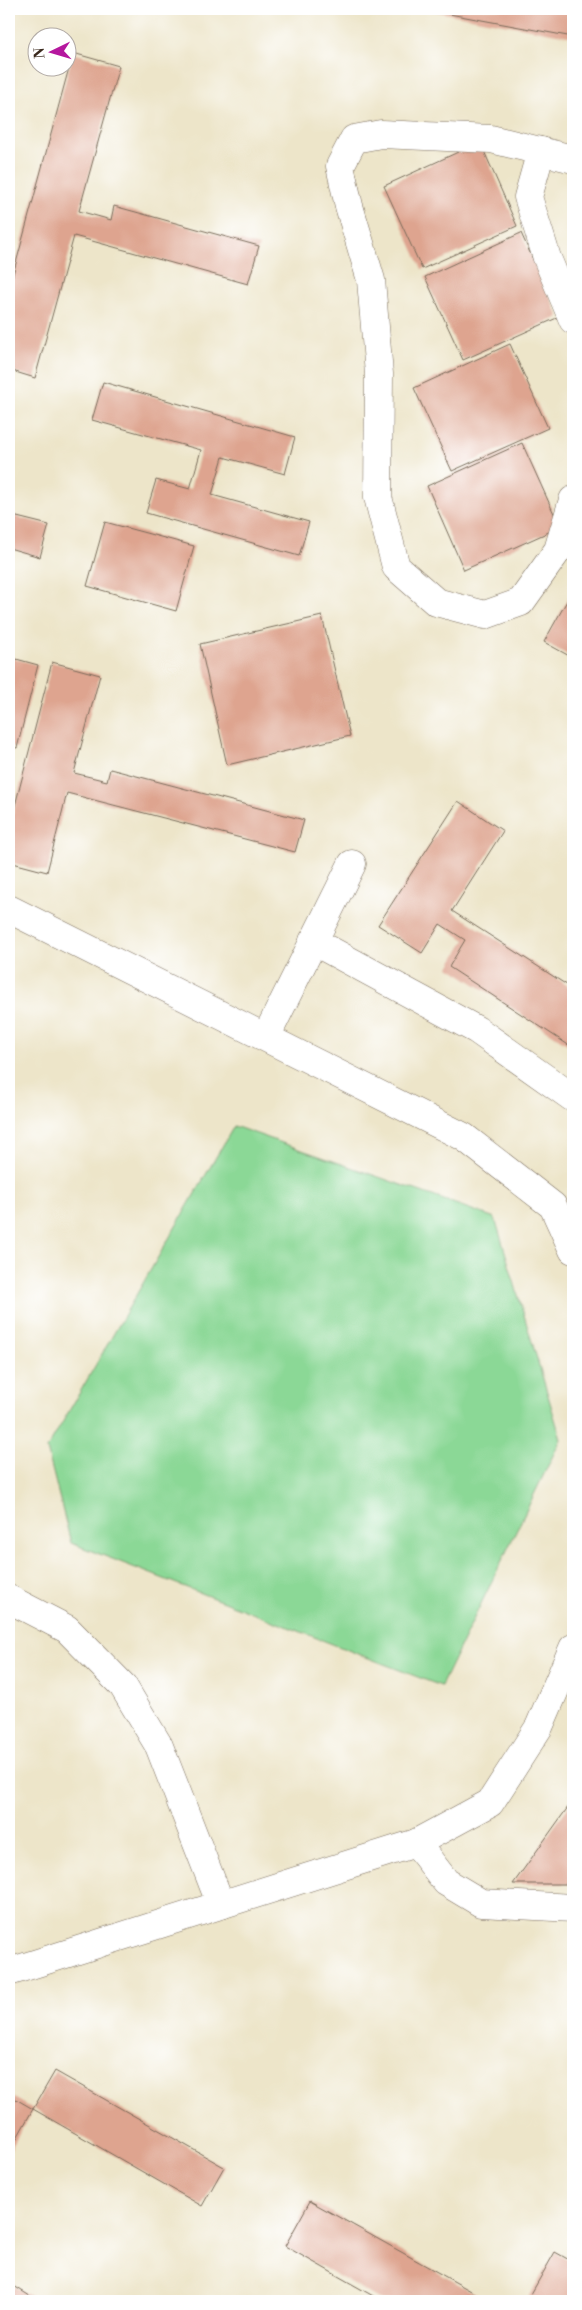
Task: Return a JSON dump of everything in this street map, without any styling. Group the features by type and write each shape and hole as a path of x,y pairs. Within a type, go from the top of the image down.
{"street":[{"path":"573,159 491,139 381,134 354,139 340,166 348,206 371,280 379,374 378,496 396,567 436,602 485,615 521,602 558,550 573,500"},
{"path":"541,150 528,197 547,258 573,320"},
{"path":"266,1037 352,864"},
{"path":"9,909 464,1137 553,1206 573,1250"},
{"path":"313,941 477,1030 573,1098"},
{"path":"9,1598 67,1629 123,1686 159,1746 221,1905"},
{"path":"9,1972 416,1843 490,1803 539,1727 573,1648"},
{"path":"416,1843 446,1882 481,1903 573,1908"}],"green space":[{"path":"234,1126 495,1218 561,1439 441,1686 71,1543 47,1449"}],"building":[{"path":"573,9 573,37 428,10"},
{"path":"78,54 119,66 79,211 111,220 114,206 259,246 248,284 74,236 35,378 9,370 9,289 66,78 78,78"},
{"path":"480,142 517,226 422,269 384,186"},
{"path":"521,233 559,317 463,360 425,277"},
{"path":"510,344 548,428 452,471 414,388"},
{"path":"103,382 295,437 285,474 223,457 212,495 309,522 299,556 146,513 156,480 190,489 201,450 92,420"},
{"path":"522,443 560,527 464,570 427,486"},
{"path":"13,516 49,525 40,557 9,548 9,533"},
{"path":"105,522 194,546 176,611 87,586"},
{"path":"573,590 573,658 544,642"},
{"path":"322,616 350,736 227,765 200,644"},
{"path":"9,657 38,665 17,748 9,746"},
{"path":"52,662 100,675 74,773 107,781 110,769 304,820 295,852 67,793 47,872 9,862 9,829"},
{"path":"458,801 503,831 452,911 573,989 573,1048 449,967 465,940 440,924 422,953 378,925"},
{"path":"571,1803 573,1803 573,1884 513,1884"},
{"path":"55,2071 224,2167 202,2206 33,2109"},
{"path":"9,2095 33,2109 9,2152"},
{"path":"310,2201 489,2301 382,2301 285,2246"},
{"path":"555,2252 573,2262 573,2301 527,2301"},
{"path":"9,2283 38,2301 9,2301"}]}
